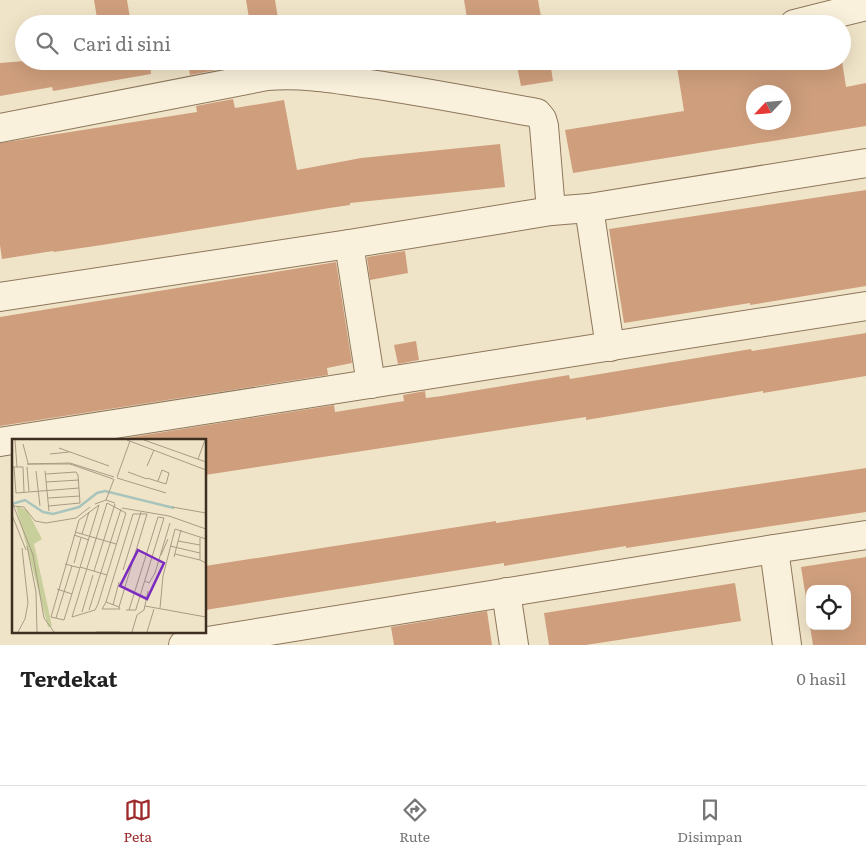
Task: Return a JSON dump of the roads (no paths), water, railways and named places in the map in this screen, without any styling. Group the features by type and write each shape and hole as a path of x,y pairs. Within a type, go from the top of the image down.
{"street":[{"path":"830,15 866,6"},
{"path":"0,128 268,76 288,74 310,75 424,92 537,114 542,119 544,126 550,211"},
{"path":"0,297 349,244 550,211 589,208 866,163"},
{"path":"589,208 610,347"},
{"path":"349,244 371,384"},
{"path":"19,439 866,306"},
{"path":"183,645 866,535"},
{"path":"774,549 787,645"},
{"path":"506,592 514,645"}]}
